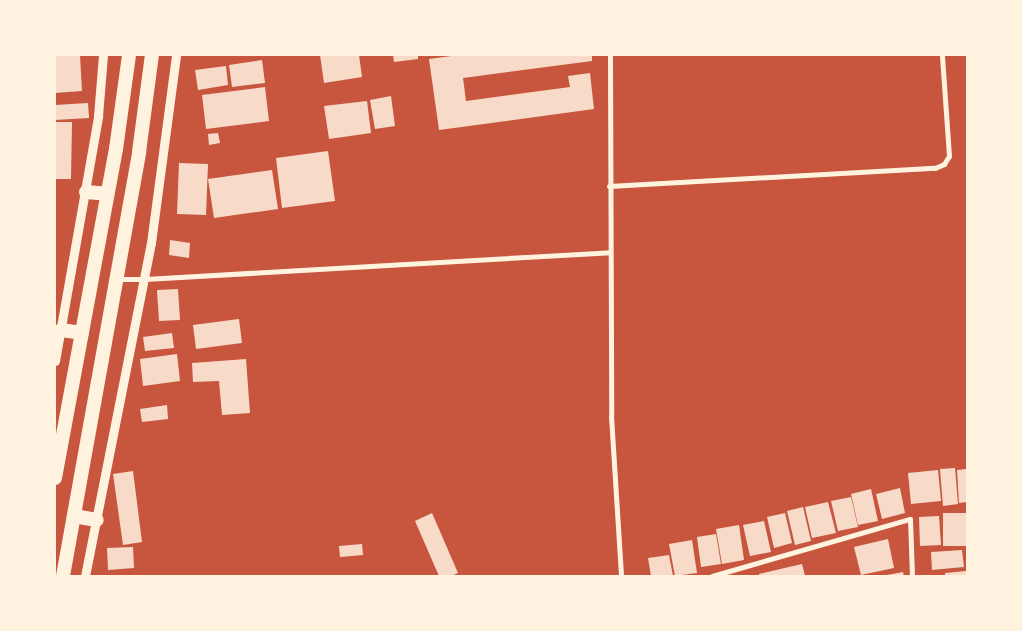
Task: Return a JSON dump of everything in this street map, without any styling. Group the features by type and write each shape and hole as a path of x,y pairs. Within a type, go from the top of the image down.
{"highway":[{"path":"55,478 107,194 129,55"},
{"path":"63,576 139,152 152,55"},
{"path":"86,192 107,194"},
{"path":"61,330 82,333"},
{"path":"74,516 97,520"}],"street":[{"path":"55,361 98,116 103,55"},
{"path":"85,576 145,280 164,157 176,55"},
{"path":"610,55 611,416 621,576"},
{"path":"609,186 935,168 944,164 949,156 942,55"},
{"path":"117,279 145,280 610,252"},
{"path":"712,576 910,519 912,576"}],"building":[{"path":"55,55 80,55 82,91 55,93"},
{"path":"320,55 359,55 362,77 324,83"},
{"path":"393,55 418,55 418,59 394,62"},
{"path":"459,55 592,55 592,61 463,78 466,101 570,87 568,76 590,73 594,109 439,130 429,59"},
{"path":"262,60 265,83 232,87 229,65"},
{"path":"226,66 228,85 198,90 195,70"},
{"path":"265,87 269,121 206,129 202,95"},
{"path":"391,96 395,126 375,129 370,100"},
{"path":"367,101 371,133 329,139 324,106"},
{"path":"88,103 89,118 55,120 55,105"},
{"path":"55,122 72,122 71,179 55,179"},
{"path":"218,133 220,143 209,145 208,134"},
{"path":"328,151 335,201 282,208 276,158"},
{"path":"179,163 208,164 206,215 177,214"},
{"path":"272,170 278,209 214,218 208,179"},
{"path":"170,240 190,243 189,258 169,255"},
{"path":"178,289 180,320 159,321 157,290"},
{"path":"239,319 242,343 196,349 193,325"},
{"path":"172,333 174,348 145,351 143,337"},
{"path":"177,354 180,381 143,386 140,359"},
{"path":"246,359 250,413 222,415 219,381 193,382 192,363"},
{"path":"167,405 168,419 142,422 140,409"},
{"path":"955,468 958,504 943,506 940,469"},
{"path":"967,469 967,502 959,503 957,470"},
{"path":"938,470 941,501 911,504 908,473"},
{"path":"133,471 142,542 123,545 113,474"},
{"path":"900,488 905,513 882,519 876,494"},
{"path":"871,489 878,521 858,525 851,494"},
{"path":"851,497 858,527 838,531 831,501"},
{"path":"828,502 836,533 812,538 805,507"},
{"path":"803,507 811,541 795,545 787,511"},
{"path":"432,513 458,573 451,576 439,576 415,521"},
{"path":"785,513 792,543 774,548 767,517"},
{"path":"943,513 967,513 967,546 943,546"},
{"path":"939,516 941,545 920,546 919,517"},
{"path":"764,521 771,552 750,556 743,525"},
{"path":"739,525 744,560 722,564 716,529"},
{"path":"716,534 721,564 701,567 697,537"},
{"path":"888,539 894,568 861,575 854,547"},
{"path":"692,540 697,573 675,576 669,544"},
{"path":"362,544 363,555 340,557 339,546"},
{"path":"133,547 134,568 108,570 107,548"},
{"path":"962,550 964,567 932,570 931,552"},
{"path":"669,555 673,576 651,576 648,558"},
{"path":"802,564 805,576 759,576 759,574"},
{"path":"966,571 967,576 945,576 945,573"},
{"path":"903,572 904,576 887,576 887,575"}]}
